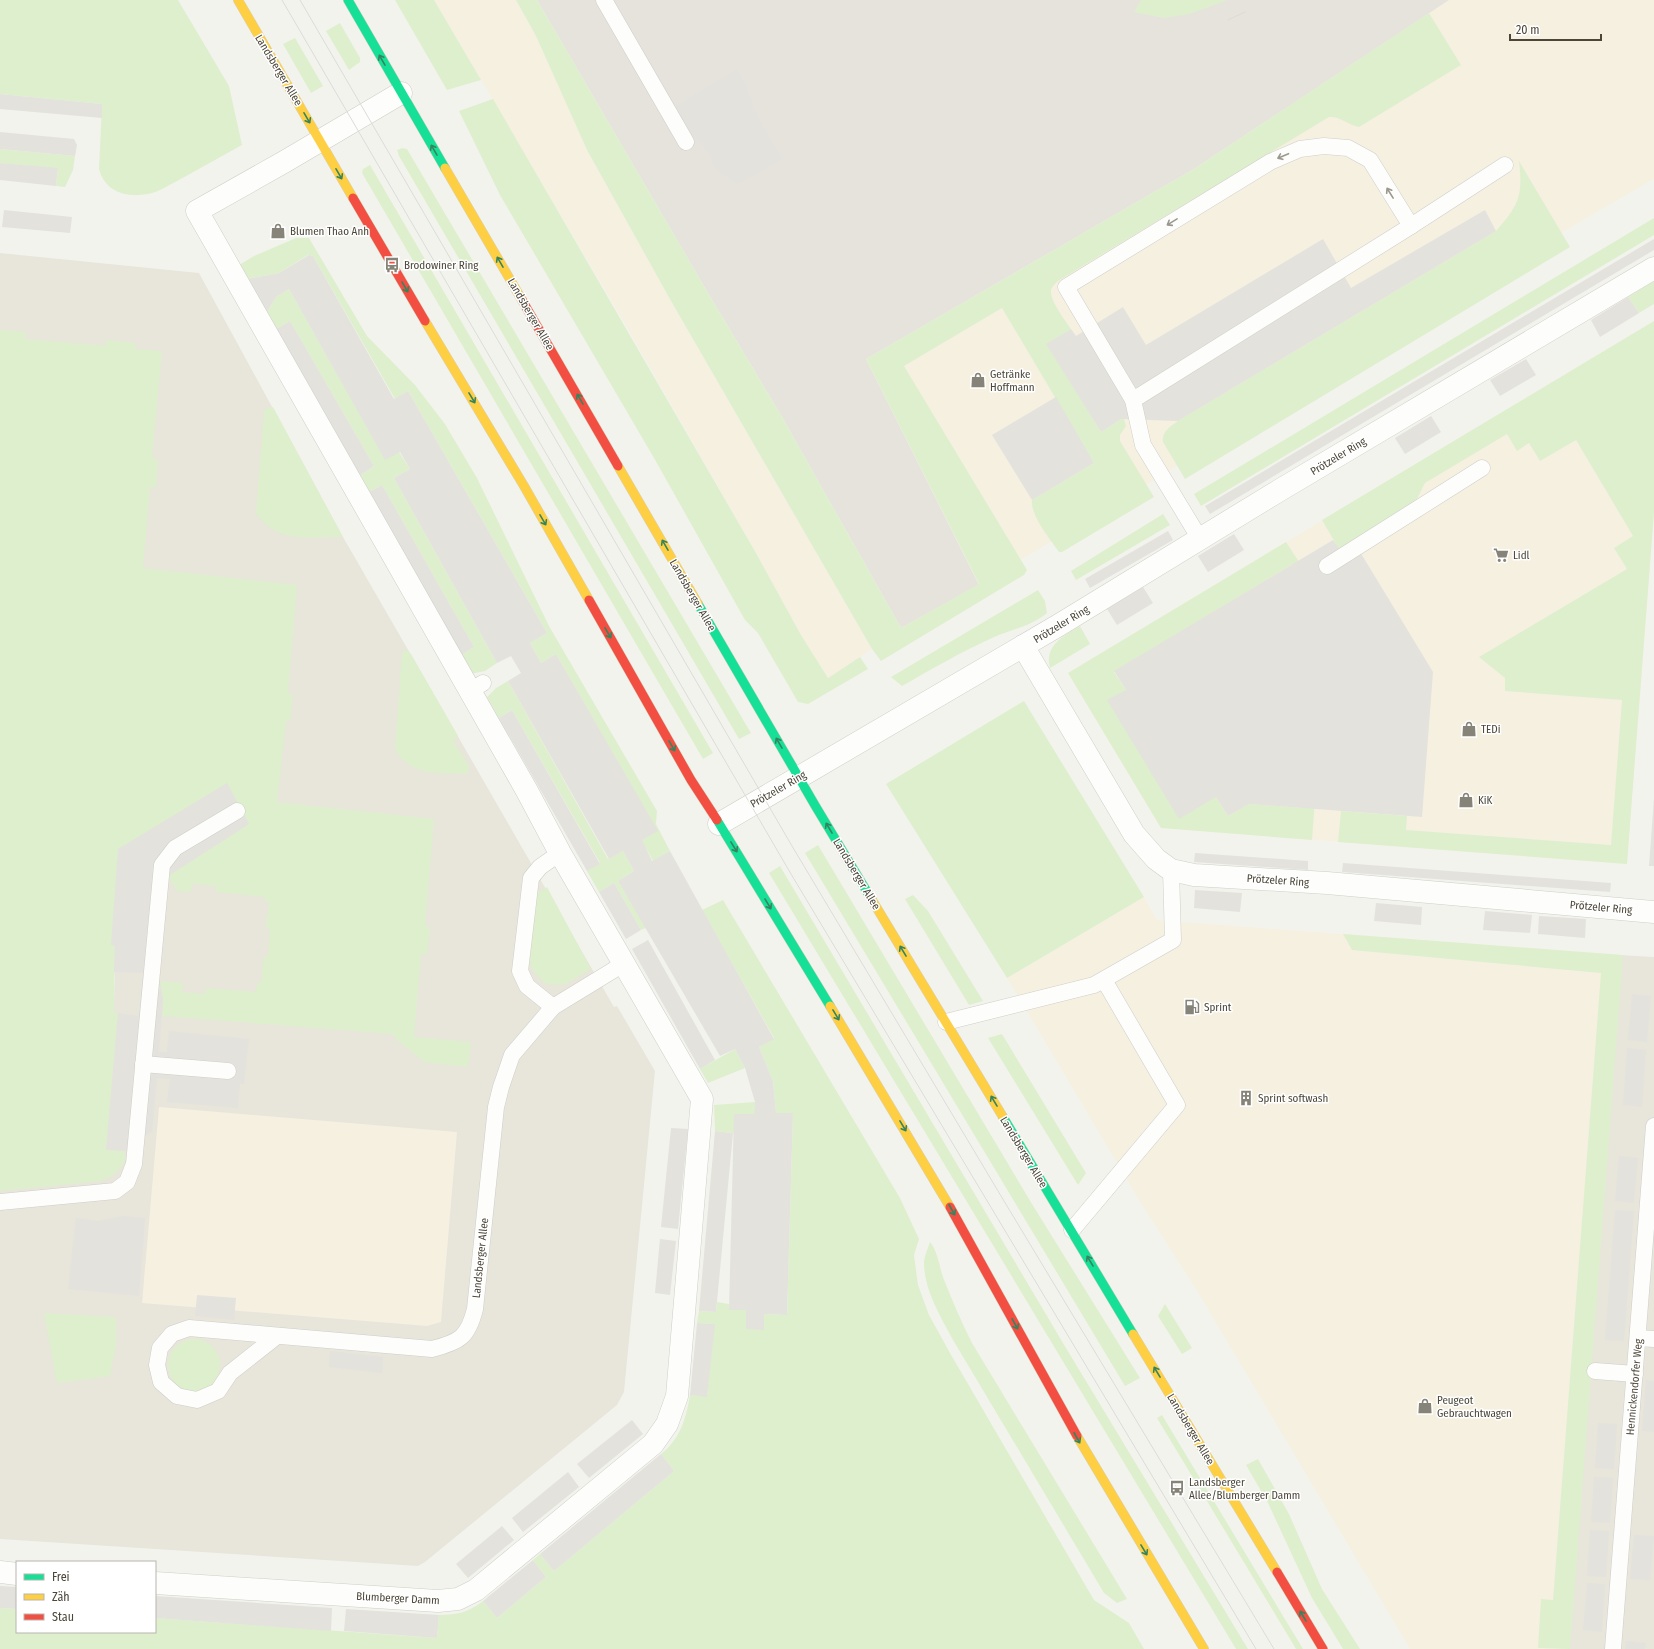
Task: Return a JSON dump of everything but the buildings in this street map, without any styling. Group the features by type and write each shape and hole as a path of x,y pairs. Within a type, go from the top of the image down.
{"main road":[{"name":"Landsberger Allee","path":"238,0 392,265 524,486 690,780 719,824 934,1176 1082,1448 1204,1649"},
{"name":"Landsberger Allee","path":"348,0 799,776 1323,1649"}],"street":[{"path":"401,93 197,211 476,687 560,853 625,964"},
{"name":"Prötzeler Ring","path":"719,824 1023,646 1654,268"},
{"name":"Prötzeler Ring","path":"1023,646 1134,834 1156,859 1171,870 1194,875 1327,883 1654,912"},
{"name":"Blumberger Damm","path":"156,1583 438,1601 458,1599 476,1590 653,1444 667,1424 677,1396 702,1099 625,964"},
{"path":"0,1572 16,1574"}],"lane":[{"path":"604,0 686,142"},
{"path":"1200,539 1143,445 1133,400 1066,287 1270,162 1300,149 1324,146 1348,148 1370,160 1411,226"},
{"path":"1133,400 1411,226 1505,165"},
{"path":"1327,566 1482,468"},
{"path":"0,1202 115,1190 127,1182 134,1164 162,865 175,848 237,811"},
{"path":"553,1006 527,986 520,971 531,878 540,867 560,853"},
{"path":"946,1022 1094,985 1173,940 1171,870"},
{"name":"Landsberger Allee","path":"277,1336 230,1373 218,1391 197,1400 177,1396 161,1382 157,1365 160,1348 172,1334 189,1328 432,1349 449,1345 461,1338 471,1324 475,1309 496,1107 512,1055 553,1006 625,964"},
{"path":"1072,1230 1177,1104 1104,980"},
{"path":"143,1064 228,1071"},
{"name":"Hennickendorfer Weg","path":"1613,1649 1654,1126"},
{"path":"1638,1338 1654,1339"},
{"path":"1595,1370 1635,1374"}],"shaded area":[{"path":"434,0 516,0 536,36 587,150 671,301 872,649 828,678 801,635 756,553 626,326"},
{"path":"537,0 1449,0 1194,169 866,359 979,585 901,628 782,417"},
{"path":"1449,0 1654,0 1654,179 1561,233 979,585 866,359 1194,169"},
{"path":"737,69 746,86 759,119 782,159 738,184 716,170 706,150 681,122 673,108"},
{"path":"0,94 102,104 102,118 0,109"},
{"path":"0,132 74,139 77,145 75,156 0,149"},
{"path":"0,163 58,168 56,186 0,180"},
{"path":"4,210 72,217 70,233 2,227"},
{"path":"1485,210 1496,231 1178,421 1121,419 1101,432 1046,344 1071,329 1076,336 1123,307 1146,345 1323,239 1351,288"},
{"path":"1654,239 1654,250 1210,514 1205,506"},
{"path":"0,253 199,273 343,537 614,1007 617,1006 655,1071 624,1392 617,1405 425,1562 418,1566 0,1539 0,1182 113,1024 115,978 111,947 140,593 0,506"},
{"path":"309,255 313,256 394,399 408,391 547,633 530,643 541,663 556,654 658,831 642,840 652,861 670,851 774,1039 759,1047 773,1081 776,1113 793,1113 787,1315 764,1314 764,1330 746,1329 746,1310 729,1310 734,1114 754,1114 755,1108 755,1102 745,1068 735,1049 720,1056 618,881 634,871 623,851 609,859 508,681 521,673 511,656 497,663 394,478 410,469 400,452 385,460 289,289 276,297 267,312 247,279 279,273"},
{"path":"1628,297 1639,313 1600,337 1591,320"},
{"path":"290,321 374,466 359,476 276,329"},
{"path":"1654,321 1654,512 1627,864 1161,828 1068,673"},
{"path":"1526,359 1536,375 1500,396 1490,380"},
{"path":"1056,397 1094,463 1032,500 992,435"},
{"path":"1431,416 1441,432 1405,454 1395,438"},
{"path":"382,485 474,647 461,655 369,492"},
{"path":"1168,531 1173,540 1090,588 1085,579"},
{"path":"1234,534 1244,550 1208,572 1198,556"},
{"path":"1333,540 1341,551 1354,542 1433,672 1422,817 1249,804 1228,816 1216,797 1179,819 1107,700 1126,690 1114,671"},
{"path":"1143,587 1153,603 1117,625 1107,609"},
{"path":"512,710 600,864 587,871 499,718"},
{"path":"227,783 249,824 168,876 159,976 163,1000 159,1052 167,1052 169,1031 249,1039 244,1084 240,1084 238,1108 167,1102 170,1079 157,1078 152,1131 124,1151 106,1150 118,1013 139,1016 143,973 114,972 115,946 111,945 118,849"},
{"path":"1654,798 1654,866 1649,866"},
{"path":"1195,853 1308,861 1308,870 1194,862"},
{"path":"1343,863 1611,883 1610,892 1342,872"},
{"path":"614,883 641,930 626,939 599,892"},
{"path":"1195,890 1242,893 1240,912 1194,908"},
{"name":"Peugeot Gebrauchtwagen","path":"1144,897 1157,920 1620,955 1567,1649 1410,1649 1194,1286 1142,1205 1007,978"},
{"path":"1376,903 1422,907 1421,925 1374,921"},
{"path":"1485,911 1532,915 1530,933 1483,930"},
{"path":"1539,916 1586,919 1585,938 1538,934"},
{"path":"648,940 715,1060 700,1069 632,949"},
{"path":"1620,955 1654,957 1654,1649 1567,1649"},
{"path":"1632,994 1651,996 1647,1042 1628,1040"},
{"path":"1627,1048 1646,1050 1642,1107 1623,1105"},
{"path":"159,1107 457,1132 441,1322 427,1326 142,1303"},
{"path":"671,1128 688,1129 678,1229 661,1227"},
{"path":"715,1131 733,1133 716,1312 699,1311"},
{"path":"1619,1156 1638,1158 1634,1203 1615,1201"},
{"path":"1615,1210 1634,1211 1624,1341 1605,1340"},
{"path":"123,1216 145,1218 139,1296 68,1289 76,1218 98,1221"},
{"path":"660,1239 676,1241 670,1295 655,1293"},
{"path":"197,1295 236,1298 234,1320 195,1316"},
{"path":"697,1323 715,1324 707,1397 690,1395"},
{"path":"330,1351 383,1357 382,1373 329,1367"},
{"path":"1646,1380 1654,1381 1654,1432 1642,1431"},
{"path":"632,1420 643,1434 589,1478 577,1464"},
{"path":"1598,1423 1617,1424 1614,1469 1595,1468"},
{"path":"661,1454 674,1471 554,1571 540,1554"},
{"path":"568,1472 579,1487 523,1532 512,1518"},
{"path":"1594,1477 1613,1478 1610,1523 1591,1522"},
{"path":"502,1526 514,1540 468,1578 456,1564"},
{"path":"1590,1530 1609,1531 1606,1577 1587,1576"},
{"path":"1634,1535 1654,1536 1650,1580 1630,1579"},
{"path":"533,1560 546,1577 497,1618 483,1601"},
{"path":"1587,1583 1605,1584 1602,1632 1583,1630"},
{"path":"0,1586 16,1587 16,1609 0,1608"},
{"path":"156,1596 332,1608 331,1631 156,1618"},
{"path":"346,1609 439,1615 437,1638 344,1631"},
{"path":"1626,1641 1646,1643 1645,1649 1625,1649"}],"green space":[{"path":"0,0 178,0 229,86 242,145 168,186 152,193 132,195 118,192 111,188 102,177 99,169 102,104 0,94"},
{"path":"395,0 434,0 481,80 447,90"},
{"path":"516,0 537,0 782,417 901,628 979,584 866,359 1194,169 1429,13 1461,65 1359,127 1337,118 1329,117 1058,281 1053,286 1051,292 1053,301 1071,329 1047,344 1101,432 1121,419 1124,419 1126,426 1120,435 1120,441 1154,497 1062,552 1059,552 1041,527 1034,513 1032,500 1094,463 1002,308 904,366 1027,570 1024,575 881,661 872,649 671,301 587,150 536,36"},
{"path":"1141,0 1228,0 1189,14 1164,18 1134,12"},
{"path":"340,23 360,58 360,62 349,70 326,31"},
{"path":"295,38 323,86 311,93 283,44"},
{"path":"493,99 756,553 801,635 828,678 860,657 868,669 808,704 798,702 758,633 745,620 654,458 500,195 459,111"},
{"path":"402,148 407,149 751,733 739,739 399,156 397,150"},
{"path":"0,149 75,156 73,170 65,187 56,186 58,169 0,163"},
{"path":"1519,161 1570,247 1185,479 1163,442 1165,432 1170,427 1496,231 1510,214 1518,199 1520,192"},
{"path":"370,165 713,753 703,759 362,173 363,169"},
{"path":"1654,218 1654,235 1201,506 1194,494"},
{"path":"296,238 309,238 367,336 415,385 445,424 477,478 549,626 657,811 656,824 670,851 653,861 641,840 657,831 556,654 541,663 530,643 547,633 408,391 395,399 313,256 308,255 279,273 247,279 239,265 254,256"},
{"path":"1654,281 1654,304 1639,313 1628,297"},
{"path":"289,289 385,459 399,452 410,469 394,478 497,663 485,671 470,674 461,655 474,647 382,485 369,492 359,476 374,466 290,321 276,329 267,312 276,297"},
{"path":"1654,321 1654,512 1627,864 1338,842 1341,811 1407,816 1406,830 1611,845 1622,700 1505,691 1505,678 1479,657 1627,569 1614,548 1633,536 1576,440 1540,461 1529,443 1517,451 1507,434 1425,483 1414,505 1340,551 1322,520"},
{"path":"0,330 26,332 25,339 106,346 106,340 135,343 135,349 162,351 152,458 158,459 156,487 150,487 143,568 297,585 288,693 293,694 290,721 286,721 277,802 434,819 425,926 430,927 427,954 421,954 414,1037 471,1042 468,1067 424,1062 396,1039 393,1034 162,1016 163,1000 160,981 183,983 182,992 205,994 206,988 256,992 257,983 261,983 264,956 268,956 270,929 266,928 269,902 265,902 265,897 215,892 216,886 192,884 191,892 177,891 168,876 249,824 227,783 112,945 115,946 114,1012 118,1013 106,1150 124,1151 126,1159 124,1163 116,1173 101,1181 0,1191"},
{"path":"273,407 343,537 306,538 284,534 274,530 264,523 256,513 264,411"},
{"path":"1163,514 1170,525 1076,580 1071,571"},
{"path":"1286,542 1309,577 1291,565 1114,672 1126,690 1216,797 1228,816 1249,804 1305,808 1316,786 1312,840 1161,828 1068,673"},
{"path":"1038,590 1045,601 1047,613 1035,621 980,643 902,686 891,677"},
{"path":"1080,626 1090,644 1050,668 1050,653 1053,647 1062,638"},
{"path":"406,650 411,654 458,736 453,741 468,764 468,774 437,773 417,769 409,765 401,758 395,749 402,652"},
{"path":"508,681 608,859 623,851 634,871 618,881 646,928 641,930 614,883 599,892 587,871 600,863 512,710 499,718 487,697 496,688"},
{"path":"1024,701 1144,897 1007,978 886,784"},
{"path":"818,845 1032,1204 1140,1378 1125,1386 805,853"},
{"path":"780,866 1066,1348 1248,1649 1236,1649 769,873"},
{"path":"547,887 591,969 566,984 554,985 544,983 532,970 530,961 536,894"},
{"path":"913,895 928,911 983,1001 969,1005 905,899"},
{"path":"723,900 900,1198 919,1239 914,1255 918,1285 929,1315 950,1353 1094,1600 1129,1623 1144,1649 0,1649 0,1608 16,1609 16,1633 156,1633 156,1618 437,1638 439,1615 462,1612 473,1608 483,1601 497,1618 546,1577 533,1560 540,1554 554,1571 674,1471 661,1454 673,1442 681,1428 690,1395 707,1396 714,1324 697,1323 699,1311 716,1312 717,1302 729,1304 729,1310 746,1310 746,1329 764,1314 787,1315 793,1113 776,1113 773,1081 759,1047 774,1038 702,910"},
{"path":"1343,934 1623,955 1570,1649 1538,1648 1541,1599 1553,1600 1601,973 1352,950"},
{"path":"1002,1034 1086,1173 1078,1185 988,1038"},
{"path":"735,1049 745,1068 708,1083 700,1069"},
{"path":"755,1102 755,1114 734,1115 734,1133 715,1131 714,1105"},
{"path":"930,1242 937,1254 943,1277 960,1319 972,1343 1127,1599 1117,1603 1104,1593 953,1340 934,1303 927,1283 924,1261"},
{"path":"1165,1304 1192,1348 1182,1354 1158,1316"},
{"path":"44,1313 116,1317 116,1345 110,1376 57,1383"},
{"path":"194,1339 204,1341 212,1347 218,1355 220,1365 218,1375 212,1383 204,1389 194,1391 184,1389 176,1383 170,1375 168,1365 170,1355 176,1347 184,1341"},
{"path":"1162,1415 1303,1649 1296,1649 1157,1418"},
{"path":"1258,1459 1289,1514 1322,1589 1360,1649 1343,1649 1312,1598 1268,1503 1246,1465"}],"tram line":[{"path":"282,0 791,874 1256,1649"},
{"path":"300,0 792,846 1274,1649"},
{"path":"1228,20 1245,12"}],"traffic: fast":[{"path":"348,0 445,168"},
{"path":"698,604 872,900"},
{"path":"717,820 830,1006"},
{"path":"1003,1117 1133,1334"}],"traffic: slow":[{"path":"238,0 353,198"},
{"path":"445,168 522,300"},
{"path":"425,321 524,486 589,600"},
{"path":"618,466 698,604"},
{"path":"872,900 1003,1117"},
{"path":"830,1006 950,1207"},
{"path":"1133,1334 1277,1572"},
{"path":"1077,1436 1204,1649"}],"traffic: jam":[{"path":"353,198 425,321"},
{"path":"522,300 618,466"},
{"path":"589,600 691,780 717,820"},
{"path":"950,1207 1077,1436"},
{"path":"1277,1572 1323,1649"}],"place":[{"name":"Blumen Thao Anh","path":"278,231"},
{"name":"Brodowiner Ring","path":"392,265"},
{"name":"Getränke Hoffmann","path":"978,380"},
{"name":"Lidl","path":"1501,555"},
{"name":"TEDi","path":"1469,729"},
{"name":"KiK","path":"1466,800"},
{"name":"Sprint","path":"1192,1007"},
{"name":"Sprint softwash","path":"1246,1098"},
{"name":"Peugeot Gebrauchtwagen","path":"1425,1406"},
{"name":"Landsberger Allee/Blumberger Damm","path":"1177,1488"}]}
